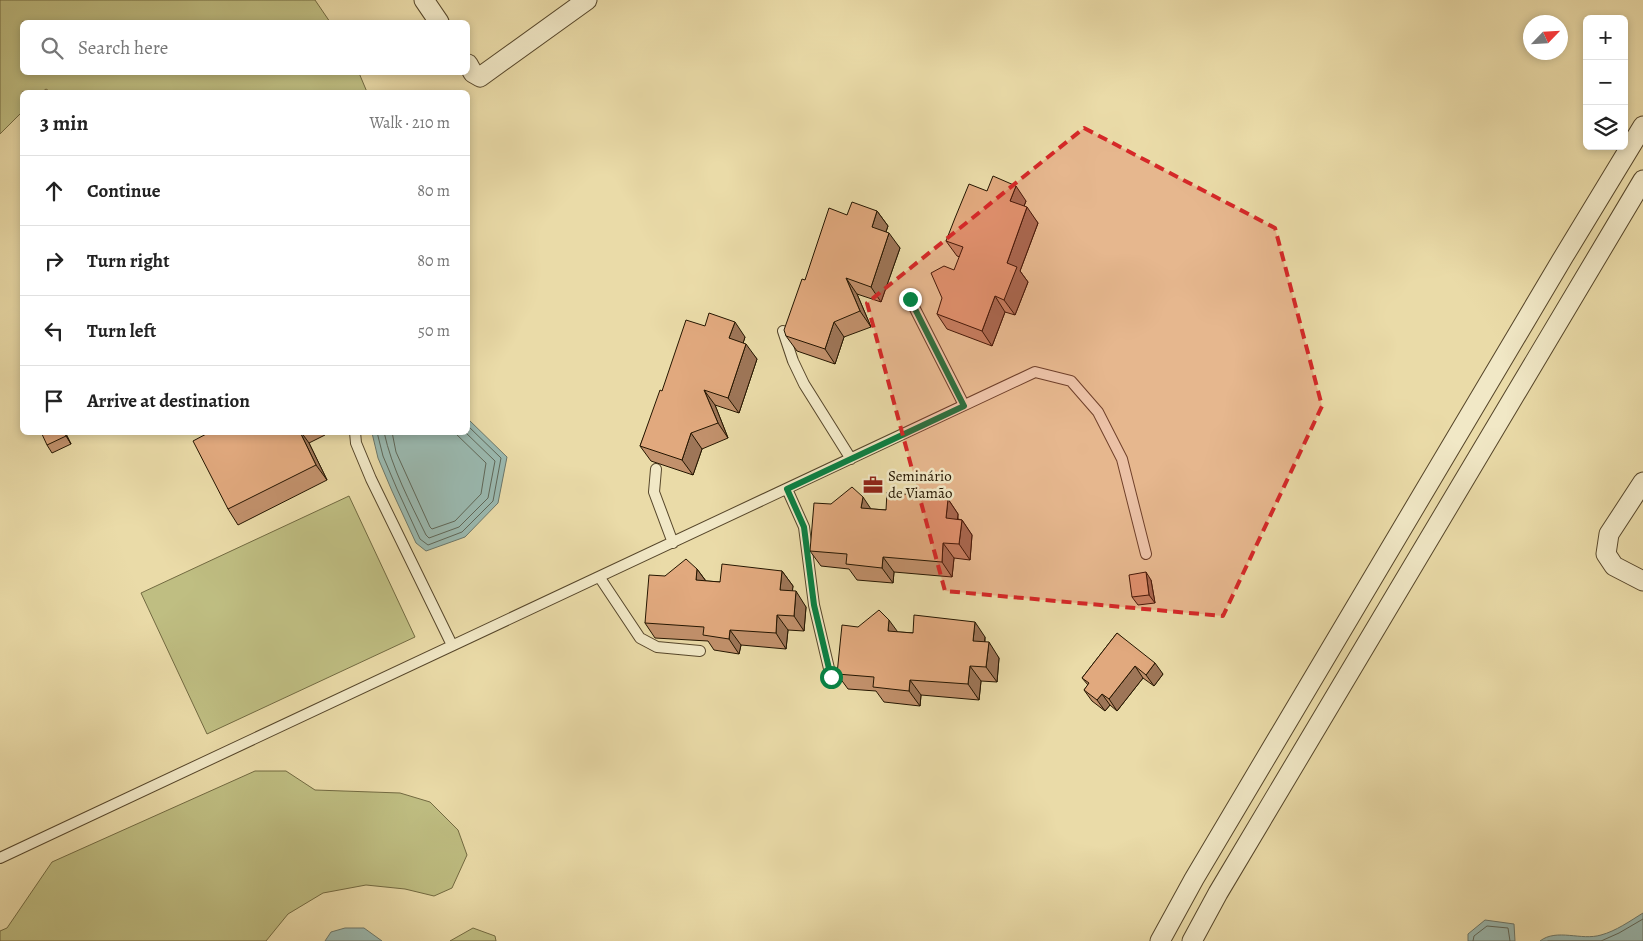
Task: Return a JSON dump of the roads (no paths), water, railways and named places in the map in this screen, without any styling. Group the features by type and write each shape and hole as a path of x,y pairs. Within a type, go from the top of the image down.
{"street":[{"path":"424,0 438,20"},
{"path":"474,71 588,0"},
{"path":"1160,941 1189,887 1643,126"},
{"path":"1192,941 1487,440 1643,180"},
{"path":"1463,426 1487,440"},
{"path":"1643,482 1609,534 1606,554 1614,566 1643,581"},
{"path":"1226,825 1251,839"}],"lane":[{"path":"910,299 964,406"},
{"path":"784,331 792,361 804,384 851,459"},
{"path":"0,858 452,645 600,578 1035,372 1071,381 1098,412 1122,459 1146,554"},
{"path":"355,435 356,443 371,479 452,645"},
{"path":"656,469 654,492 673,543"},
{"path":"787,489 804,527 813,596 831,677"},
{"path":"600,578 640,638 657,647 700,651"}],"water":[{"path":"470,421 507,457 498,503 465,537 426,551 416,543 378,458 372,435 470,435"},
{"path":"1643,913 1643,941 1540,941 1554,935 1585,937 1601,935"},
{"path":"1485,920 1514,924 1515,941 1468,941 1468,934"},
{"path":"345,928 364,928 382,941 325,941 331,932"}],"place":[{"name":"Seminário de Viamão","path":"873,485"}]}
